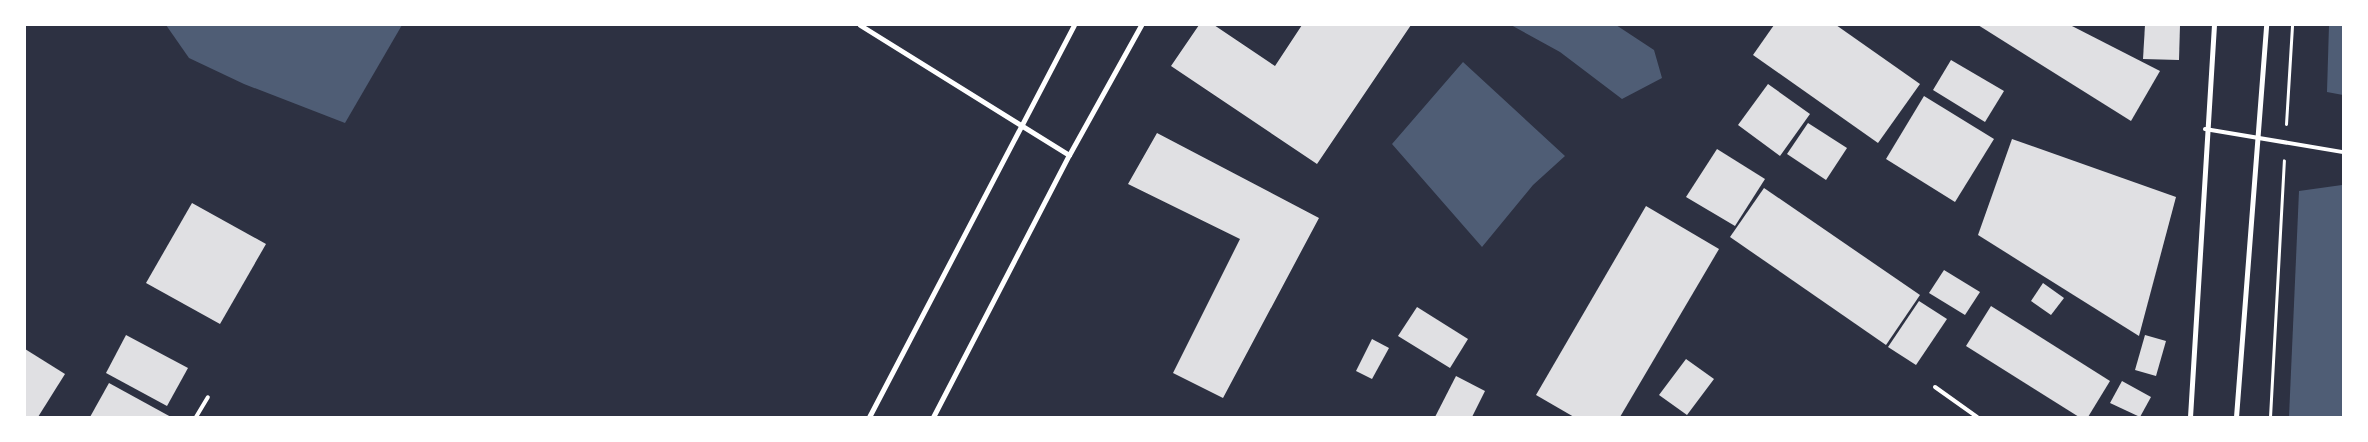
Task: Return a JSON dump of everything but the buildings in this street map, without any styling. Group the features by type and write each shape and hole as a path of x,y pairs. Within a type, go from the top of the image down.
{"street":[{"path":"860,25 1068,155"},
{"path":"870,417 1074,25"},
{"path":"933,417 1068,155 1141,25"},
{"path":"2190,417 2205,129 2214,25"},
{"path":"2236,417 2266,25"}],"lane":[{"path":"2205,129 2285,144 2343,152"},
{"path":"1934,387 1977,417"},
{"path":"196,417 208,397"}],"path":[{"path":"2270,417 2292,25"}],"water":[{"path":"166,25 402,25 345,123 244,84 189,58"},
{"path":"1511,25 1616,25 1654,50 1662,78 1622,99 1560,52"},
{"path":"2329,25 2343,25 2343,95 2327,92"},
{"path":"1463,62 1565,156 1533,185 1482,247 1392,144"},
{"path":"2342,185 2343,417 2289,417 2299,191"}]}
